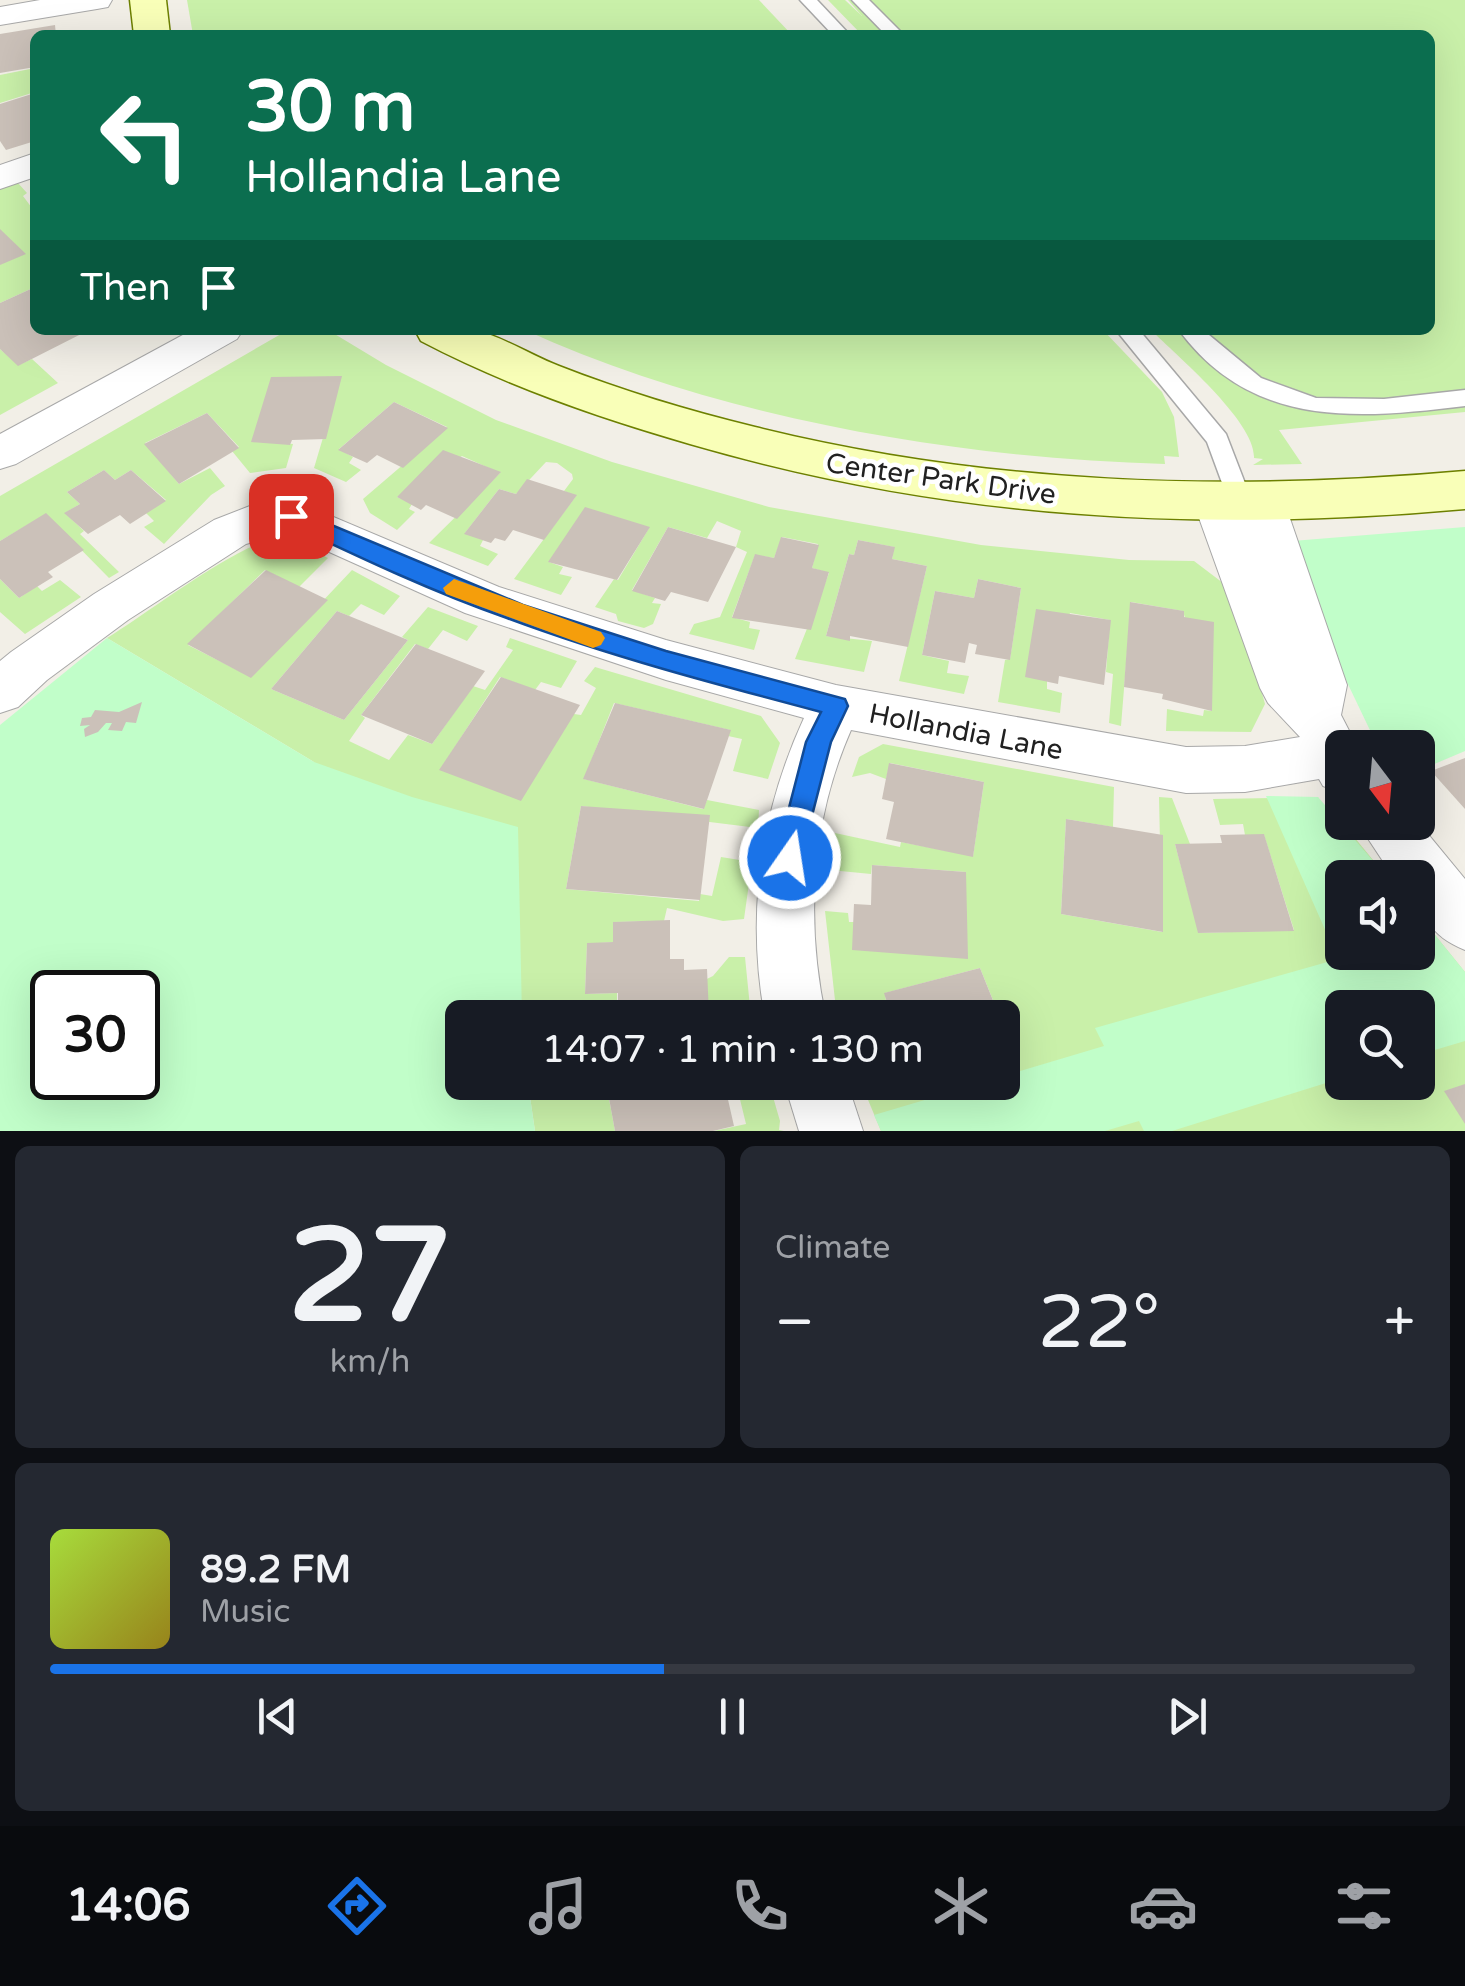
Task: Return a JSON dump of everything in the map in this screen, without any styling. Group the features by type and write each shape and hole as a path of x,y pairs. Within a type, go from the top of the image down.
{"street":[{"path":"20,9 97,0"},
{"path":"148,0 151,30"},
{"path":"0,178 30,166"},
{"path":"0,453 214,335"},
{"name":"Center Park Drive","path":"449,335 558,384 706,433 894,475 1031,494 1240,504 1465,490"},
{"path":"1240,504 1286,688 1325,739"},
{"name":"Hollandia Lane","path":"0,692 29,666 110,608 230,532 271,517 291,516 482,600 593,638 836,706 1186,770 1245,769 1325,747"},
{"path":"792,1000 786,971 788,871 818,742 836,706"},
{"path":"1398,840 1465,923"},
{"path":"821,1100 831,1131"}],"lane":[{"path":"808,0 837,30"},
{"path":"860,0 891,30"},
{"path":"1131,335 1196,408 1218,440 1240,504"},
{"path":"1194,335 1212,355 1252,386 1279,397 1320,406 1362,409 1465,398"}],"green space":[{"path":"187,0 759,0 787,30 192,30"},
{"path":"828,0 845,0 862,16 848,0 1465,0 1465,412 1279,430 1302,464 1253,465 1263,459 1254,458 1242,426 1196,372 1156,335 1435,335 1435,30 857,30"},
{"path":"30,69 30,94 0,103 0,75"},
{"path":"17,182 27,193 23,196 30,205 30,289 0,303 0,189"},
{"path":"279,335 336,335 386,365 496,420 612,462 769,507 981,545 1129,560 1194,561 1223,583 1265,704 1251,732 1166,731 1167,709 1203,716 1204,710 1212,711 1183,611 1131,602 1121,726 1109,723 1113,674 1106,672 1110,620 1070,613 1047,681 1047,689 1062,693 1060,713 998,702 1005,660 1010,659 1021,588 978,579 974,598 935,591 922,655 949,661 947,673 969,676 964,694 899,681 927,566 892,559 894,547 858,540 854,555 849,554 826,636 872,641 864,672 795,659 829,573 812,568 818,544 782,537 774,558 755,555 732,617 750,622 749,628 760,630 754,650 689,634 694,624 720,617 747,552 736,547 741,531 717,521 707,538 668,527 632,590 655,598 652,603 661,604 653,624 644,628 618,621 616,614 595,607 614,579 618,580 649,528 549,562 563,567 559,574 572,577 561,595 514,579 576,496 564,491 573,479 572,474 557,463 546,462 516,494 499,489 465,533 483,540 480,546 498,554 488,566 429,543 500,473 462,456 397,497 412,504 409,509 415,512 397,530 370,513 363,499 447,427 394,402 339,449 353,457 349,463 361,470 346,482 314,468 341,377 268,442 293,444 286,468 250,473 232,451 239,447 207,413 145,443 179,484 210,468 225,486 211,495 164,544 144,527 154,521 146,513 166,500 131,470 115,480 104,470 67,492 80,504 65,513 84,531 80,534 119,572 109,578 46,514 0,541 0,496"},
{"path":"537,335 1108,335 1162,392 1174,417 1179,457 1164,456 1165,464 1085,460 921,442 757,409 599,361"},
{"path":"0,349 18,365 32,359 58,383 0,415"},
{"path":"1465,527 1465,751 1435,764 1435,730 1370,730 1280,542"},
{"path":"275,539 295,542 328,558 299,587 265,570 188,645 251,677 352,570 400,596 384,615 361,604 349,616 337,611 271,689 344,720 408,640 402,637 428,607 478,626 467,641 443,630 428,649 415,644 361,715 365,718 349,741 389,760 408,735 432,744 473,686 485,690 513,650 506,647 510,638 577,661 561,688 541,682 535,690 500,677 440,770 574,714 581,715 596,688 584,681 595,667 761,716 780,743 768,779 733,771 742,739 728,736 730,730 614,703 584,779 703,809 707,800 759,810 758,828 581,806 566,889 699,901 700,894 712,896 721,857 752,862 744,919 723,921 667,908 664,921 614,922 613,942 587,944 585,994 617,993 617,1000 460,1000 0,731 314,762 107,638 215,566"},
{"path":"0,579 19,598 37,586 42,591 60,580 81,597 25,634 0,612"},
{"path":"107,638 314,762 412,797 518,827 522,1000 445,1000 445,1100 530,1100 535,1131 0,1131 0,725"},
{"path":"883,744 1114,787 1113,827 1066,819 1061,914 1162,932 1159,797 1172,798 1190,844 1175,844 1199,933 1294,930 1264,835 1245,835 1243,824 1220,825 1213,799 1318,797 1325,808 1325,840 1357,840 1373,860 1325,860 1325,970 1435,970 1435,935 1465,972 1465,1131 881,1131 868,1100 1020,1100 1020,1000 993,1000 980,968 885,993 886,1000 835,1000 825,911 848,913 849,922 854,922 966,872 872,865 871,874 830,870 835,833 900,847 901,842 973,856 984,782 890,763 886,779 870,773 852,777 859,757"},
{"path":"1266,796 1318,797 1325,805 1325,840 1355,840 1372,860 1325,860 1325,930"},
{"path":"1435,935 1465,972 1465,1041 1435,1050 1435,990 1325,990 1325,1083 1172,1131 1144,1131 1139,1121 1105,1131 881,1131 874,1115 925,1100 1020,1100 1020,1071 1104,1046 1095,1028 1325,963 1325,970 1435,970"},
{"path":"729,957 745,957 749,1000 663,1000 713,976"},
{"path":"530,1100 609,1100 615,1131 535,1131"},
{"path":"740,1100 774,1100 779,1130 784,1131 714,1131 746,1124"}],"building":[{"path":"55,25 56,30 30,30 30,68 0,73 0,34"},
{"path":"30,95 30,143 6,150 0,141 0,104"},
{"path":"0,229 26,254 0,265"},
{"path":"30,289 30,335 79,335 18,366 0,349 0,303"},
{"path":"342,376 326,439 292,440 290,445 251,442 271,377"},
{"path":"394,402 448,428 403,468 377,455 367,463 338,450"},
{"path":"207,413 239,448 179,484 144,444"},
{"path":"443,450 501,472 457,519 426,505 421,510 397,497"},
{"path":"104,470 115,480 131,470 166,501 130,524 120,515 88,534 64,513 80,504 67,492"},
{"path":"527,479 577,495 544,540 513,530 505,541 495,538 491,543 464,534 499,489 516,494"},
{"path":"585,507 650,527 617,580 548,562"},
{"path":"46,513 84,550 48,572 53,577 19,598 0,579 0,541"},
{"path":"668,527 736,547 708,602 671,592 665,601 632,591"},
{"path":"781,537 819,545 812,568 829,572 811,630 732,618 755,554 774,558"},
{"path":"858,540 895,547 892,559 927,566 908,647 850,636 850,641 826,636 849,554 854,555"},
{"path":"266,570 328,600 251,678 187,644"},
{"path":"978,579 1021,588 1010,660 975,654 977,645 969,643 965,663 922,655 935,591 974,598"},
{"path":"1130,602 1184,611 1184,617 1214,622 1212,711 1162,699 1163,694 1124,687"},
{"path":"1036,609 1111,620 1104,685 1059,676 1058,684 1025,677"},
{"path":"337,611 408,640 344,720 271,689"},
{"path":"416,644 485,671 432,744 361,715"},
{"path":"501,677 580,705 521,801 439,770"},
{"path":"142,702 136,723 126,722 122,731 108,730 112,723 106,723 98,732 85,737 84,729 90,725 80,726 82,718 91,717 95,710 119,712"},
{"path":"615,703 731,730 704,809 583,779"},
{"path":"1465,758 1465,809 1435,775 1435,769"},
{"path":"889,763 984,782 973,857 886,839 894,802 882,799"},
{"path":"581,806 710,815 700,900 566,889"},
{"path":"1066,819 1163,835 1163,932 1061,914"},
{"path":"1264,834 1294,931 1198,933 1175,844 1222,843 1220,835"},
{"path":"872,865 966,872 968,959 852,950 854,904 871,905"},
{"path":"670,920 670,959 684,959 684,970 707,969 708,1000 618,1000 618,993 585,994 587,943 613,942 613,922"},
{"path":"980,968 993,1000 886,1000 884,993"},
{"path":"1465,1084 1465,1124 1444,1091"},
{"path":"609,1100 728,1100 734,1126 713,1131 615,1131"}],"slow traffic":[{"path":"454,588 593,638"}],"route":[{"path":"291,516 395,564 515,612 666,660 836,706 818,742 790,858"}]}
